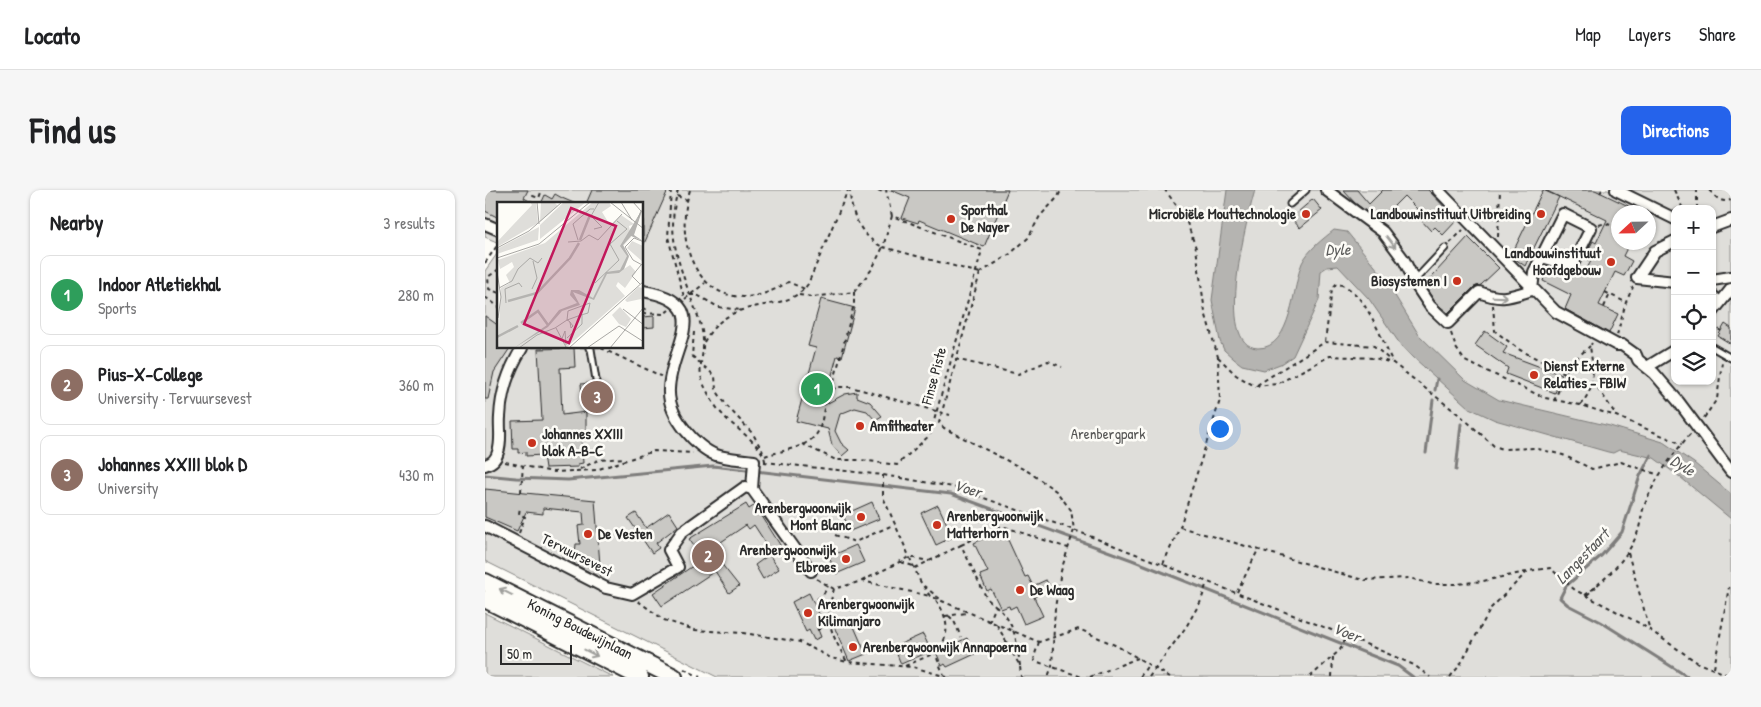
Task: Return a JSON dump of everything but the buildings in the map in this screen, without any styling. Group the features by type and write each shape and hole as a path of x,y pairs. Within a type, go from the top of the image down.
{"highway":[{"name":"Koning Boudewijnlaan","path":"485,582 674,677"},
{"name":"Koning Boudewijnlaan","path":"485,599 640,677"}],"street":[{"path":"1326,190 1383,232 1404,260 1430,306 1448,323 1479,292 1493,298 1506,299 1532,290"},
{"path":"1438,190 1532,290 1556,312 1615,344 1633,360 1638,360 1647,366 1679,401 1696,427 1731,472"},
{"path":"1616,190 1671,217"},
{"path":"1532,290 1535,272 1542,257 1563,214 1591,228 1573,266 1542,257"},
{"path":"1716,226 1731,220"},
{"path":"485,224 497,229"},
{"path":"1671,243 1655,251 1637,278 1671,282"},
{"path":"1716,279 1731,277"},
{"path":"1716,299 1731,289"},
{"path":"644,291 663,295 677,305 682,312 685,328 670,380 670,403 679,422 696,441 715,455 754,461 752,484 811,571"},
{"path":"485,465 495,459 499,451 500,406 514,361 521,349"},
{"path":"1647,366 1671,352"},
{"path":"631,594 678,567 669,550 682,532 752,484"},
{"name":"Tervuursevest","path":"485,526 606,588 631,594"}],"lane":[{"path":"1290,204 1306,190"},
{"path":"1415,280 1445,248"},
{"path":"591,349 596,380"},
{"path":"1716,349 1731,358"}],"path":[{"path":"531,202 533,196 539,198 542,190"},
{"path":"669,247 667,227 671,190"},
{"path":"678,190 673,220 674,245 703,342 699,363 703,383 717,407 765,456"},
{"path":"690,190 684,224 685,244 692,265 705,282 720,292 733,297 763,295 788,282 805,289"},
{"path":"849,190 851,205 859,224 873,242 883,247 980,273"},
{"path":"799,295 805,289 849,190"},
{"path":"765,456 802,444 812,439 819,430 855,304 854,292 872,269 883,247 892,216 885,191 878,190"},
{"path":"1048,677 1052,666 1055,608 1061,572 1074,530 1071,510 1055,491 1029,472 940,426 941,414 955,358 980,273 1010,254 1028,238 1040,216 1058,197 1061,190"},
{"path":"1163,565 1180,527 1220,400 1218,357 1205,312 1196,248 1185,217 1165,190"},
{"path":"1493,248 1499,234 1500,190"},
{"path":"1675,190 1681,205"},
{"path":"1697,190 1697,205"},
{"path":"1709,190 1717,199 1723,202 1731,200"},
{"path":"676,196 687,200"},
{"name":"Finse Piste","path":"802,444 836,460 861,460 897,465 930,435 982,250 892,216"},
{"path":"1445,248 1469,223"},
{"path":"485,263 497,247"},
{"path":"497,270 488,277 489,289 497,292"},
{"path":"1615,344 1625,302 1637,278"},
{"path":"690,295 705,282"},
{"path":"1325,342 1332,289 1336,284 1341,284 1361,302 1374,319 1393,363"},
{"path":"703,342 717,324 730,314 740,310 799,295 812,297 854,292"},
{"path":"1605,292 1625,302"},
{"path":"1604,307 1610,294"},
{"path":"690,295 697,295 718,307 740,310"},
{"path":"485,297 497,305"},
{"path":"1493,298 1492,311 1495,331 1520,350 1565,373"},
{"path":"644,308 664,314 677,305"},
{"path":"644,313 652,312"},
{"path":"1448,323 1456,348 1465,361 1554,400 1580,405 1617,416 1682,444"},
{"path":"1716,328 1721,331"},
{"path":"1554,400 1570,364 1590,346 1596,334"},
{"path":"1255,386 1325,342 1374,346 1463,417 1494,446 1503,449 1534,448 1563,456 1591,469 1621,462 1659,475"},
{"path":"1590,346 1594,382 1617,416"},
{"path":"603,349 670,380"},
{"path":"1585,595 1598,585 1628,552 1637,534 1644,505 1659,475 1717,399 1723,352"},
{"path":"1218,357 1236,375 1255,386 1277,384 1330,356 1374,358 1393,363"},
{"path":"955,358 1018,374 1048,361 1062,367"},
{"path":"699,363 715,376 716,390 727,406 753,434 765,456 765,462 883,475 953,487 1074,530 1347,636 1414,666 1430,677"},
{"path":"1580,405 1588,397 1594,382"},
{"path":"832,389 851,387 950,415"},
{"path":"495,459 553,472 596,470 627,458 654,451 715,455"},
{"path":"577,471 598,460 627,458"},
{"path":"521,492 523,465"},
{"path":"883,475 883,497 922,585 929,596"},
{"path":"502,534 511,533 517,536 525,517 519,514 520,507"},
{"path":"835,535 855,542 895,524"},
{"path":"900,562 914,567 1002,526 1068,547"},
{"path":"1180,527 1363,580 1409,578 1432,584 1457,584 1550,568 1575,590 1612,607 1649,628 1698,663 1731,676"},
{"path":"961,546 987,599 1007,615 1015,632 1021,677"},
{"path":"1236,593 1258,550"},
{"path":"1628,552 1649,628"},
{"path":"811,571 821,582 834,588 862,581 909,557 930,561"},
{"path":"1450,677 1460,665 1491,608 1528,571"},
{"path":"862,581 929,596 1039,642 1079,629 1117,646 1170,677"},
{"path":"1149,677 1187,627 1201,601 1207,582"},
{"path":"922,585 944,602"},
{"path":"817,600 823,595 828,586"},
{"path":"1714,668 1729,587"},
{"path":"834,588 829,605 828,625 847,662"},
{"path":"631,594 664,620 695,630 743,633 800,642 831,658 847,662 904,667 945,677"},
{"path":"904,667 935,652 944,642 945,616 934,598"},
{"path":"989,622 996,606"},
{"path":"945,616 968,613"},
{"path":"949,616 954,621 961,636"},
{"path":"817,630 828,625"},
{"path":"997,625 1020,666"},
{"path":"1310,677 1340,650 1347,636"},
{"path":"1039,642 1033,657 1035,661 1082,677"},
{"path":"935,652 945,677"},
{"path":"1332,677 1333,657"},
{"path":"1090,677 1138,658"},
{"path":"1140,677 1148,665"}],"green space":[{"name":"Arenbergpark","path":"485,190 1731,190 1731,677 717,677 485,561 485,271 497,254 497,349 644,349 644,202 497,202 497,242 485,237"},
{"path":"485,613 613,677 485,677"}],"water":[{"name":"Dyle","path":"1227,190 1255,190 1241,251 1235,304 1238,326 1245,342 1258,348 1269,345 1278,338 1289,314 1299,273 1305,258 1316,245 1334,230 1347,232 1383,276 1419,335 1465,380 1499,400 1610,426 1663,442 1694,463 1731,494 1731,519 1654,458 1619,450 1613,453 1608,452 1495,420 1469,408 1402,347 1369,299 1338,266 1327,267 1321,271 1319,300 1293,356 1283,363 1264,370 1242,365 1224,350 1220,341 1212,300"}],"waterway":[{"path":"1435,390 1437,379"},
{"path":"1426,453 1433,400"},
{"path":"1456,470 1461,424"},
{"name":"Langestaart","path":"1651,455 1640,476 1622,532 1602,555 1566,586 1560,598 1568,605 1601,622 1688,677"},
{"name":"Voer","path":"485,475 568,480 713,466 951,494 1132,560 1398,666 1413,677"}],"place":[{"name":"Microbiële Mouttechnologie","path":"1306,214"},
{"name":"Landbouwinstituut Uitbreiding","path":"1541,214"},
{"name":"Sporthal De Nayer","path":"951,219"},
{"name":"Landbouwinstituut Hoofdgebouw","path":"1611,262"},
{"name":"Biosystemen I","path":"1457,281"},
{"name":"Dienst Externe Relaties - FBIW","path":"1534,375"},
{"name":"Indoor Atletiekhal","path":"817,389"},
{"name":"Johannes XXIII blok D","path":"597,397"},
{"name":"Amfitheater","path":"860,426"},
{"name":"Johannes XXIII blok A-B-C","path":"532,443"},
{"name":"Arenbergwoonwijk Mont Blanc","path":"861,517"},
{"name":"Arenbergwoonwijk Matterhorn","path":"937,525"},
{"name":"De Vesten","path":"588,534"},
{"name":"Pius-X-College","path":"708,556"},
{"name":"Arenbergwoonwijk Elbroes","path":"846,559"},
{"name":"De Waag","path":"1020,590"},
{"name":"Arenbergwoonwijk Kilimanjaro","path":"808,613"},
{"name":"Arenbergwoonwijk Annapoerna","path":"853,647"}]}
